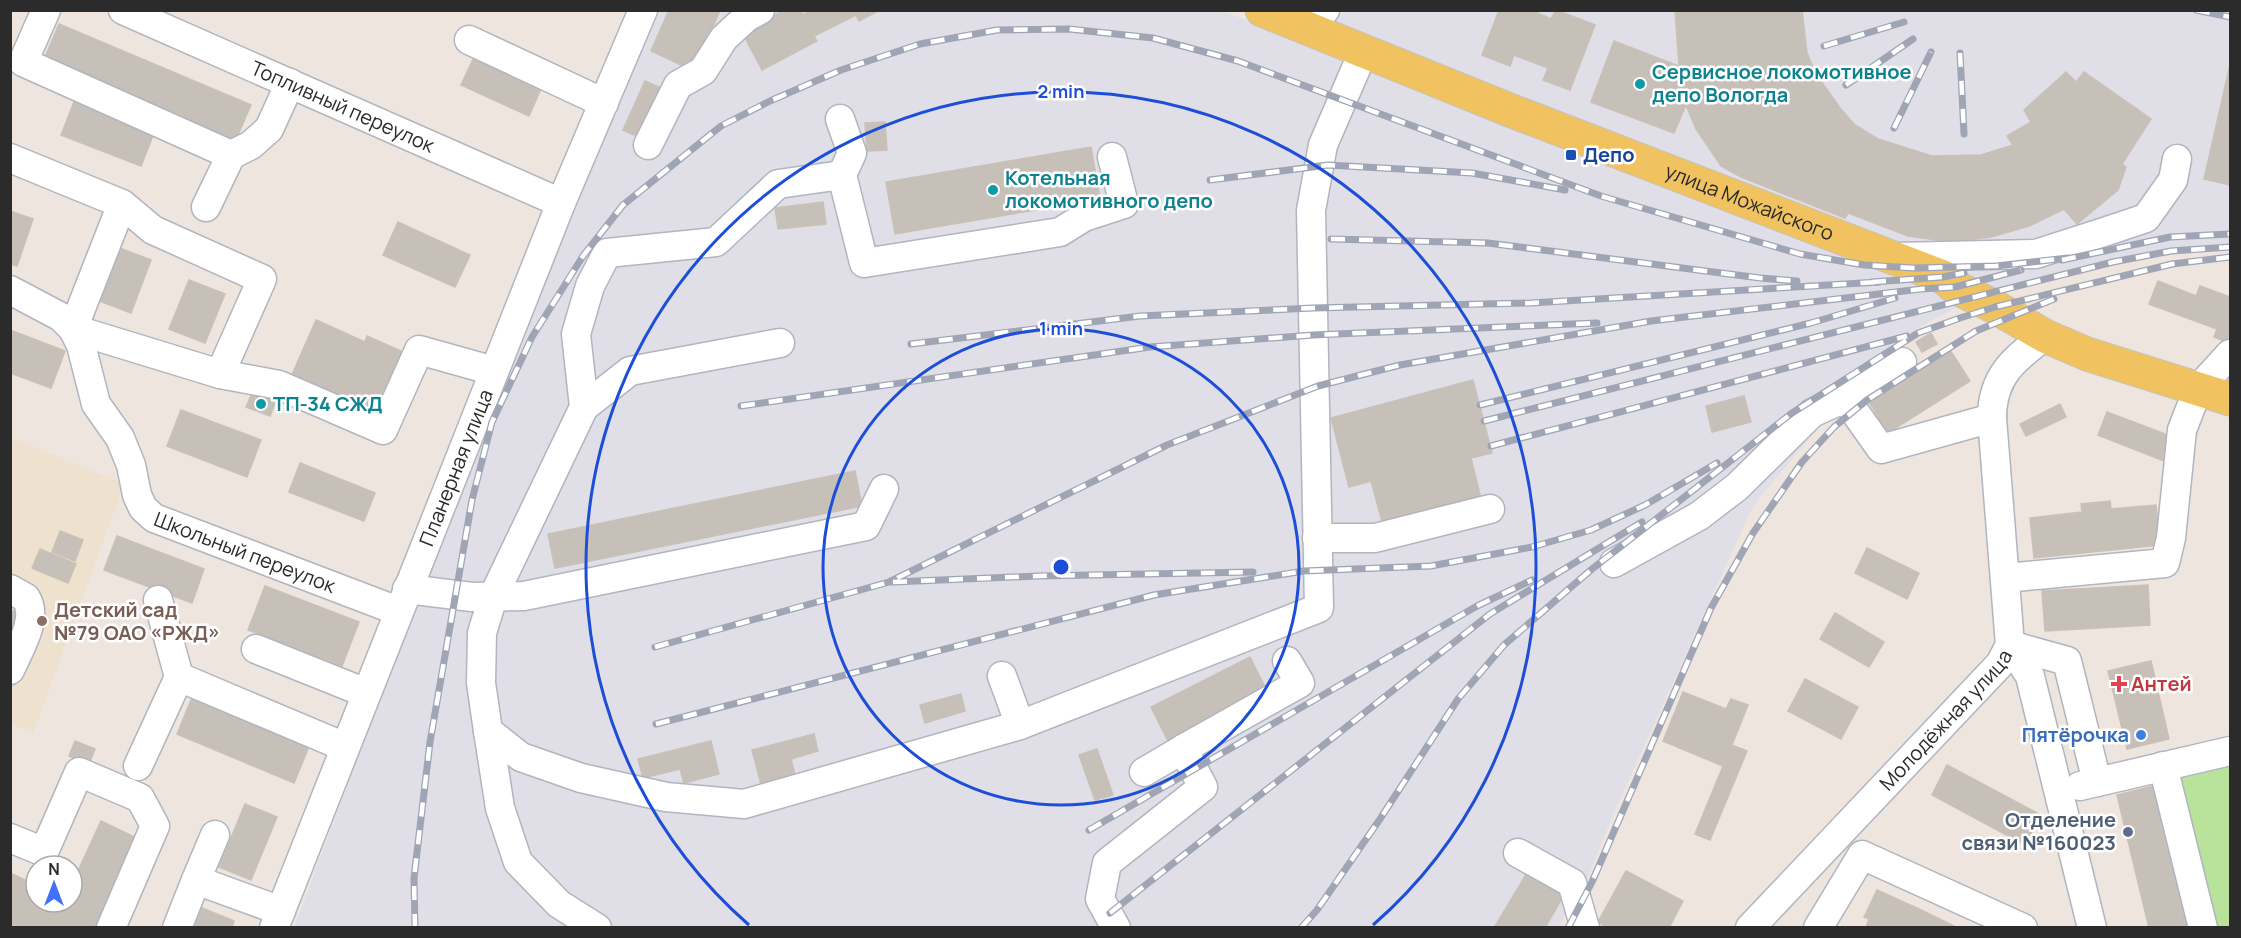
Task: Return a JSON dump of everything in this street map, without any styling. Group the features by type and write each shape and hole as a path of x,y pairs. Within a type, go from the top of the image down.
{"main road":[{"name":"улица Можайского","path":"1262,10 1316,19 1364,50 1545,124 1943,277 1955,287 2045,336 2087,354 2230,399"}],"street":[{"path":"46,10 23,62 231,155"},
{"name":"Топливный переулок","path":"123,10 561,203"},
{"name":"Планерная улица","path":"278,919 561,203 643,10"},
{"path":"648,145 678,86 703,71 724,38 747,17 760,10"},
{"path":"469,40 604,103"},
{"path":"488,731 521,757 581,778 666,797 744,804 1020,725 1319,609 1311,210 1323,145 1364,50"},
{"path":"206,207 231,155 251,145 268,129 290,84"},
{"path":"840,119 852,153 842,175 864,262 1060,232 1084,217 1124,204 1112,157"},
{"path":"10,158 122,204 153,230 262,279 220,374"},
{"path":"1892,257 2036,254 2146,218 2173,180 2177,159"},
{"path":"584,407 576,334 590,286 607,253 716,242 778,184 842,175"},
{"path":"73,329 122,204"},
{"path":"10,290 61,317 73,329 220,374 279,385 383,430 419,350 494,371"},
{"name":"Школьный переулок","path":"73,329 81,345 96,404 120,438 131,465 142,507 154,518 403,600 524,596 866,526 884,489"},
{"name":"Молодёжная улица","path":"1750,927 2000,664 2010,645 1992,418 1993,400 2015,358 2045,336"},
{"path":"597,927 559,904 518,862 500,808 481,683 482,633 494,597 584,407 630,371 780,343"},
{"path":"2005,578 2165,563 2171,538 2182,430 2198,389 2230,354"},
{"path":"1614,563 1699,516 1737,487 1812,412 1845,398 1902,362"},
{"path":"1845,398 1881,449 1992,418"},
{"path":"1317,538 1375,538 1490,509"},
{"path":"10,589 26,598 32,612 10,670"},
{"path":"138,766 179,677 158,600"},
{"path":"2010,645 2067,661 2097,782"},
{"path":"2010,645 2030,676 2092,927"},
{"path":"256,649 366,693"},
{"path":"1144,772 1300,683 1287,661"},
{"path":"1002,676 1020,725"},
{"path":"179,677 345,747"},
{"path":"1116,927 1100,899 1107,863 1203,787 1184,749"},
{"path":"2058,792 2230,751"},
{"path":"2163,766 2202,927"},
{"path":"10,838 44,852 79,772 140,798 155,826 111,927"},
{"path":"177,927 215,835"},
{"path":"1518,854 1572,883 1585,927"},
{"path":"1818,927 1862,855 2023,927"},
{"path":"196,880 278,919"}],"shaded area":[{"path":"1327,10 2230,11 2230,244 2170,250 2095,262 2026,280 1977,298 1934,319 1900,339 1871,364 1753,506 1616,808 1587,879 1558,927 294,928 456,494 573,212 660,11 1222,11 1313,45"},
{"name":"Детский сад №79 ОАО «РЖД»","path":"10,437 124,484 33,733 11,724"}],"green space":[{"path":"2230,756 2230,927 2210,927 2172,770"}],"building":[{"path":"669,10 720,10 694,71 651,51"},
{"path":"784,10 801,10 803,15 811,10 880,10 859,21 856,15 814,36 817,41 762,70 742,32"},
{"path":"1499,10 1531,10 1551,19 1556,10 1595,25 1570,90 1543,80 1548,68 1514,55 1510,66 1482,55"},
{"path":"1675,10 1802,10 1807,53 1816,74 1855,125 1878,139 1932,156 1981,155 2013,145 2007,136 2031,122 2024,110 2066,72 2076,82 2084,72 2151,119 2122,164 2126,167 2118,190 2077,224 2064,209 2029,226 1991,237 1951,242 1908,236 1848,213 1845,218 1741,177 1721,166 1696,129 1686,105 1679,66"},
{"path":"59,24 251,105 234,144 42,64"},
{"name":"Сервисное локомотивное депо Вологда","path":"1614,41 1679,66 1686,105 1674,133 1591,102"},
{"path":"476,53 543,84 529,116 461,85"},
{"path":"2230,65 2230,185 2204,179"},
{"path":"645,81 661,88 639,137 623,130"},
{"path":"76,97 156,128 141,166 61,135"},
{"path":"885,122 887,150 867,151 865,123"},
{"name":"Котельная локомотивного депо","path":"1091,147 1100,199 895,234 886,182"},
{"path":"823,202 826,224 778,229 775,208"},
{"path":"10,211 33,219 17,266 10,264"},
{"path":"398,222 470,255 455,287 383,255"},
{"path":"117,247 151,260 131,313 97,300"},
{"path":"189,280 225,294 205,343 169,329"},
{"path":"2158,281 2196,296 2200,286 2230,297 2229,343 2214,337 2217,329 2149,304"},
{"path":"316,320 365,342 367,336 410,355 380,423 291,377"},
{"path":"10,330 65,351 51,388 10,373"},
{"path":"1931,333 1937,344 1922,352 1916,342"},
{"path":"1950,350 1970,381 1888,433 1869,402"},
{"path":"1473,380 1492,453 1471,458 1481,499 1383,525 1371,481 1349,487 1331,418"},
{"name":"ТП-34 СЖД","path":"253,391 276,401 270,416 246,407"},
{"path":"1744,396 1751,422 1712,432 1706,406"},
{"path":"2060,404 2066,417 2026,436 2020,424"},
{"path":"181,410 261,440 247,477 167,446"},
{"path":"2107,412 2178,439 2169,463 2098,435"},
{"path":"300,463 375,493 364,521 289,492"},
{"path":"855,471 862,506 555,568 548,534"},
{"path":"2110,501 2111,509 2156,505 2160,545 2034,558 2030,518 2082,512 2081,504"},
{"path":"60,531 83,540 75,561 52,552"},
{"path":"117,536 204,569 192,603 104,570"},
{"path":"1867,548 1919,573 1907,599 1855,573"},
{"path":"40,549 76,564 68,583 32,568"},
{"path":"2148,585 2150,625 2045,631 2042,591"},
{"path":"265,586 359,622 342,666 248,630"},
{"path":"10,610 21,614 10,640"},
{"path":"1835,613 1884,642 1869,667 1820,639"},
{"path":"1250,657 1269,695 1170,745 1151,707"},
{"path":"2151,661 2169,739 2127,749 2108,671"},
{"path":"1805,679 1858,707 1841,739 1788,711"},
{"path":"1683,692 1726,709 1731,699 1748,705 1732,745 1747,751 1710,840 1695,834 1723,766 1663,741"},
{"path":"961,694 965,711 925,723 920,705"},
{"path":"193,695 310,744 294,783 177,734"},
{"path":"814,734 818,751 791,759 795,775 761,784 752,750"},
{"path":"75,741 95,749 89,764 69,756"},
{"path":"711,741 719,774 684,783 680,769 643,778 638,759"},
{"path":"1097,749 1113,795 1095,800 1079,755"},
{"path":"1947,765 2041,815 2025,845 1932,795"},
{"path":"2158,785 2193,928 2149,928 2117,795"},
{"path":"245,804 277,817 251,880 219,867"},
{"path":"101,821 143,841 104,928 17,928 10,924 10,873 24,879 24,914 84,914 84,858"},
{"path":"1528,871 1565,893 1545,928 1494,928"},
{"path":"1626,871 1683,901 1669,928 1608,928 1598,922"},
{"path":"1877,890 1958,928 1866,928 1869,919 1864,917"},
{"path":"202,908 234,921 232,928 194,928"}],"railway":[{"path":"2196,10 2230,17"},
{"path":"1824,46 1904,22"},
{"path":"415,928 414,878 430,742 472,500 492,422 532,337 583,256 623,205 721,126 770,101 841,70 920,44 997,30 1069,29 1153,38 1238,61 1601,196 1800,254 1864,265 1914,268 1996,266 2068,258"},
{"path":"1846,85 1913,39"},
{"path":"1894,128 1931,52"},
{"path":"1960,53 1964,134"},
{"path":"1210,180 1328,165 1472,173 1565,190"},
{"path":"2062,260 2170,237 2230,234"},
{"path":"1331,239 1488,243 1797,281"},
{"path":"1484,421 2113,262 2171,251 2230,247"},
{"path":"1301,928 1317,910 1380,819 1458,699 1504,645 1592,569 1792,413 1918,333 1960,318 1995,307 2172,264 2230,257"},
{"path":"655,647 889,582 1167,445 1318,386 1400,365 1651,321 1955,287 2021,270"},
{"path":"1872,282 1943,277 1964,273"},
{"path":"911,344 1140,316 1313,308 1531,303 1879,282"},
{"path":"1480,405 1811,323 1895,298"},
{"path":"1568,928 1592,882 1711,608 1753,533 1802,462 1834,427 1867,400 1976,331 2054,299"},
{"path":"741,406 1150,347 1313,335 1597,323"},
{"path":"1491,446 1907,336"},
{"path":"656,724 1154,595 1304,571 1431,566 1532,547 1591,530 1645,505 1717,463"},
{"path":"1110,913 1490,614 1642,522"},
{"path":"893,582 1038,576 1253,572"},
{"path":"1089,830 1477,606 1532,580"}],"place":[{"name":"Сервисное локомотивное депо Вологда","path":"1640,84"},
{"name":"Депо","path":"1571,155"},
{"name":"Котельная локомотивного депо","path":"993,190"},
{"name":"ТП-34 СЖД","path":"261,404"},
{"name":"Детский сад №79 ОАО «РЖД»","path":"42,621"},
{"name":"Антей","path":"2119,684"},
{"name":"Пятёрочка","path":"2141,735"},
{"name":"Отделение связи №160023","path":"2128,832"}]}
